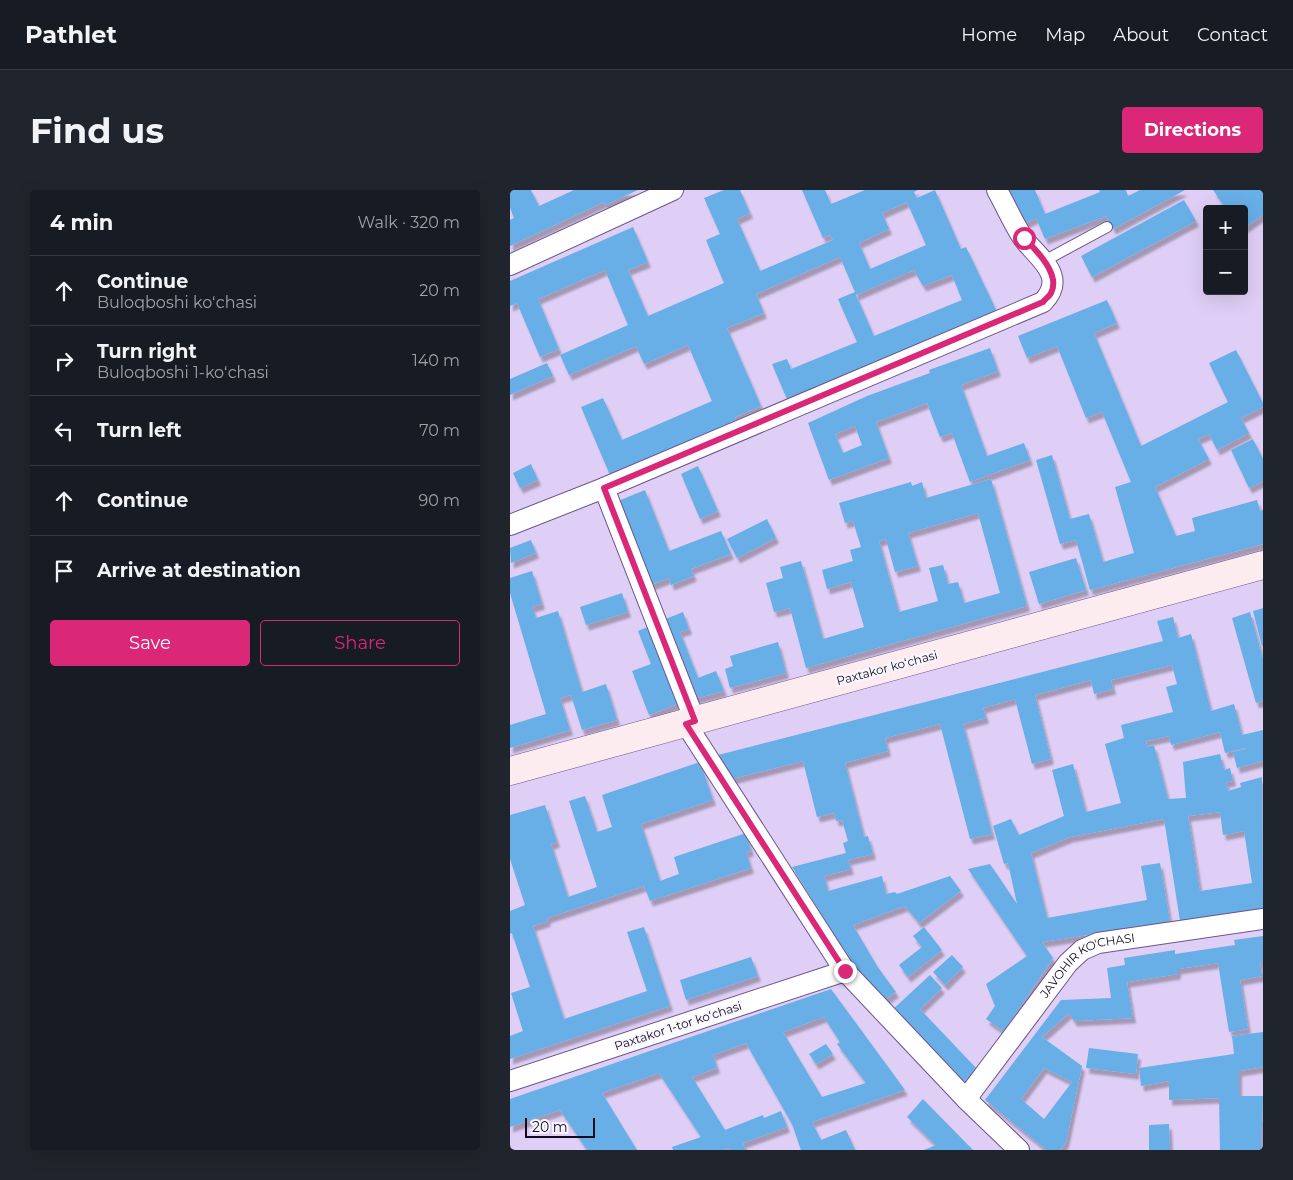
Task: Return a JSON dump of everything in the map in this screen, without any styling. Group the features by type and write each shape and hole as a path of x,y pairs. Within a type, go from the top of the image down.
{"main road":[{"name":"Paxtakor koʻchasi","path":"510,771 1263,564"}],"street":[{"path":"510,265 673,190"},
{"path":"510,525 604,488 1043,302 1052,293 1053,282 1044,261 1024,238 997,190"},
{"path":"604,488 691,722 845,971 966,1099 1019,1150"},
{"name":"JAVOHIR KO'CHASI","path":"966,1099 1068,963 1082,950 1106,942 1263,919"},
{"name":"Paxtakor 1-tor koʻchasi","path":"510,1081 845,971"}],"lane":[{"path":"1044,261 1106,227"}],"building":[{"path":"510,190 531,190 539,206 574,190 638,190 605,205 604,202 510,246 510,220 514,218 510,208"},
{"path":"724,190 740,190 750,213 737,219 760,271 833,240 830,235 823,238 802,190 825,190 831,204 865,190 918,190 914,192 917,198 935,190 961,249 966,247 998,314 787,399 772,364 787,359 791,369 857,342 838,299 855,292 840,257 756,294 764,313 727,328 761,406 735,417 736,420 610,475 581,407 603,398 622,440 712,401 688,345 644,364 636,346 569,375 560,355 628,325 605,270 538,299 559,349 540,357 517,303 510,306 510,281 633,227 648,262 628,270 648,316 724,283 706,240 720,234 704,198","holes":["907,202 926,245 870,269 859,243 889,229 882,213","914,270 923,286 952,275 962,300 874,336 856,295"]},
{"path":"1003,190 1035,190 1045,214 1100,192 1099,190 1126,190 1128,196 1140,190 1185,190 1113,229 1106,216 1045,239 1036,218 1019,226"},
{"path":"1213,190 1263,190 1263,215 1248,225 1248,205 1223,205"},
{"path":"1184,200 1196,221 1092,277 1081,256"},
{"path":"1107,300 1117,323 1094,333 1141,446 1228,402 1209,363 1236,350 1263,403 1263,407 1241,418 1249,433 1217,450 1209,434 1198,439 1209,459 1155,487 1176,536 1195,531 1192,518 1257,500 1260,511 1263,510 1263,544 1090,590 1076,540 1060,544 1036,460 1052,455 1070,519 1089,514 1103,562 1134,553 1115,487 1131,482 1102,412 1086,418 1057,346 1027,358 1018,336"},
{"path":"990,348 998,371 961,385 987,456 1024,443 1030,460 970,482 952,433 940,437 927,403 876,422 889,458 829,480 808,423 867,396 930,373 929,370","holes":["855,426 862,445 843,453 835,434"]},
{"path":"547,363 553,376 510,395 510,379"},
{"path":"1253,439 1263,459 1263,481 1249,488 1231,450"},
{"path":"531,464 538,480 520,488 513,473"},
{"path":"698,466 718,511 700,519 681,474"},
{"path":"991,479 1027,606 806,668 790,608 774,612 766,583 783,578 780,567 801,561 823,639 864,627 851,582 827,589 822,570 853,561 850,550 861,547 853,521 845,523 839,503 911,482 912,486 922,482 926,498","holes":["978,513 1000,593 964,603 958,582 948,584 943,565 929,568 938,601 899,612 879,541 886,539 895,572 918,566 908,533"]},
{"path":"645,490 669,551 721,531 731,554 691,569 694,576 671,585 669,578 651,585 618,501"},
{"path":"767,519 776,538 737,558 727,539"},
{"path":"531,540 536,553 511,563 510,548"},
{"path":"1076,558 1086,590 1039,604 1029,572"},
{"path":"532,571 542,604 532,607 536,618 558,611 582,692 606,684 617,720 582,730 571,695 560,698 570,730 510,748 510,725 546,714 510,593 510,578"},
{"path":"622,593 628,612 586,625 580,607"},
{"path":"1263,608 1263,646 1262,646 1253,611"},
{"path":"683,612 689,629 680,632 698,678 716,671 724,691 690,700 658,622"},
{"path":"1250,612 1263,659 1263,701 1256,703 1232,618"},
{"path":"1173,617 1178,638 1191,634 1211,711 1234,704 1242,735 1263,730 1263,761 1237,768 1233,752 1246,749 1225,753 1220,732 1171,745 1169,736 1146,741 1147,747 1154,745 1168,799 1186,798 1183,762 1220,754 1224,770 1230,768 1233,781 1226,782 1228,791 1241,787 1240,783 1262,777 1263,908 1180,921 1164,819 1070,837 1031,853 1047,918 1147,900 1141,866 1160,863 1170,922 1042,942 1053,958 1012,1019 1003,1031 986,1019 995,1006 986,984 1027,956 968,869 990,864 1017,904 1008,863 1004,864 993,826 1011,819 1019,835 1064,816 1052,770 1073,764 1086,812 1121,803 1105,744 1124,738 1121,725 1173,712 1166,687 1177,684 1172,665 1111,680 1113,689 1094,694 1091,680 1035,695 1051,759 1032,764 1015,699 983,708 986,718 963,724 992,834 970,839 940,724 885,738 888,751 845,763 864,837 868,836 873,854 848,860 851,869 824,876 828,891 882,876 886,894 895,892 897,894 950,876 961,891 919,923 905,906 853,925 877,966 896,992 881,1003 861,978 792,867 846,853 843,843 848,841 842,820 836,821 834,813 817,817 803,761 724,781 718,755 1163,641 1157,621","holes":["1220,812 1223,835 1244,831 1252,883 1200,891 1188,816"]},
{"path":"650,626 680,703 649,715 632,671 651,664 638,631"},
{"path":"778,642 786,673 730,688 725,669 733,666 730,656"},
{"path":"700,762 713,800 641,824 660,881 679,874 674,857 746,833 751,851 746,852 751,868 650,901 644,886 547,918 548,921 533,926 564,1019 647,991 627,932 644,927 670,1006 510,1059 510,1036 523,1031 511,993 530,987 512,933 510,934 510,911 525,905 510,859 510,815 545,805 557,842 551,844 568,897 597,887 569,801 585,796 597,832 612,827 602,795"},
{"path":"924,927 942,950 908,977 899,965 922,947 913,936"},
{"path":"1263,936 1263,962 1260,962 1262,976 1240,980 1248,1029 1229,1032 1218,963 1178,969 1178,974 1127,982 1133,1018 1074,1021 1069,1013 1042,1037 1082,1066 1066,1142 1060,1150 1047,1150 985,1100 1061,1000 1111,998 1107,968 1125,965 1124,958 1175,950 1175,954 1235,945 1234,940","holes":["1044,1068 1072,1082 1044,1119 1021,1099"]},
{"path":"952,955 963,967 945,985 933,972"},
{"path":"751,957 758,976 686,1000 680,980"},
{"path":"930,975 942,988 920,1009 977,1069 960,1085 891,1011"},
{"path":"831,989 905,1090 812,1122 821,1140 846,1130 855,1150 801,1150 792,1124 746,1043 713,1055 717,1068 692,1077 725,1130 763,1115 764,1118 781,1111 787,1127 743,1143 745,1150 729,1150 728,1148 723,1150 673,1150 672,1147 701,1137 659,1073 602,1093 637,1150 587,1150 560,1110 510,1127 510,1099","holes":["824,1017 840,1042 837,1044 866,1083 822,1097 783,1032"]},
{"path":"1263,1032 1263,1067 1239,1071 1239,1096 1263,1096 1261,1150 1220,1150 1219,1098 1169,1100 1169,1081 1141,1086 1139,1068 1234,1054 1232,1036"},
{"path":"826,1044 833,1054 816,1064 809,1054"},
{"path":"1089,1048 1138,1054 1136,1074 1086,1068"},
{"path":"923,1099 973,1150 924,1150 936,1145 907,1117"},
{"path":"1169,1124 1170,1150 1149,1150 1149,1125"}],"route":[{"path":"845,971 729,788 686,724 695,721 653,618 604,488 1043,302 1052,293 1053,282 1044,261 1024,238"}]}
